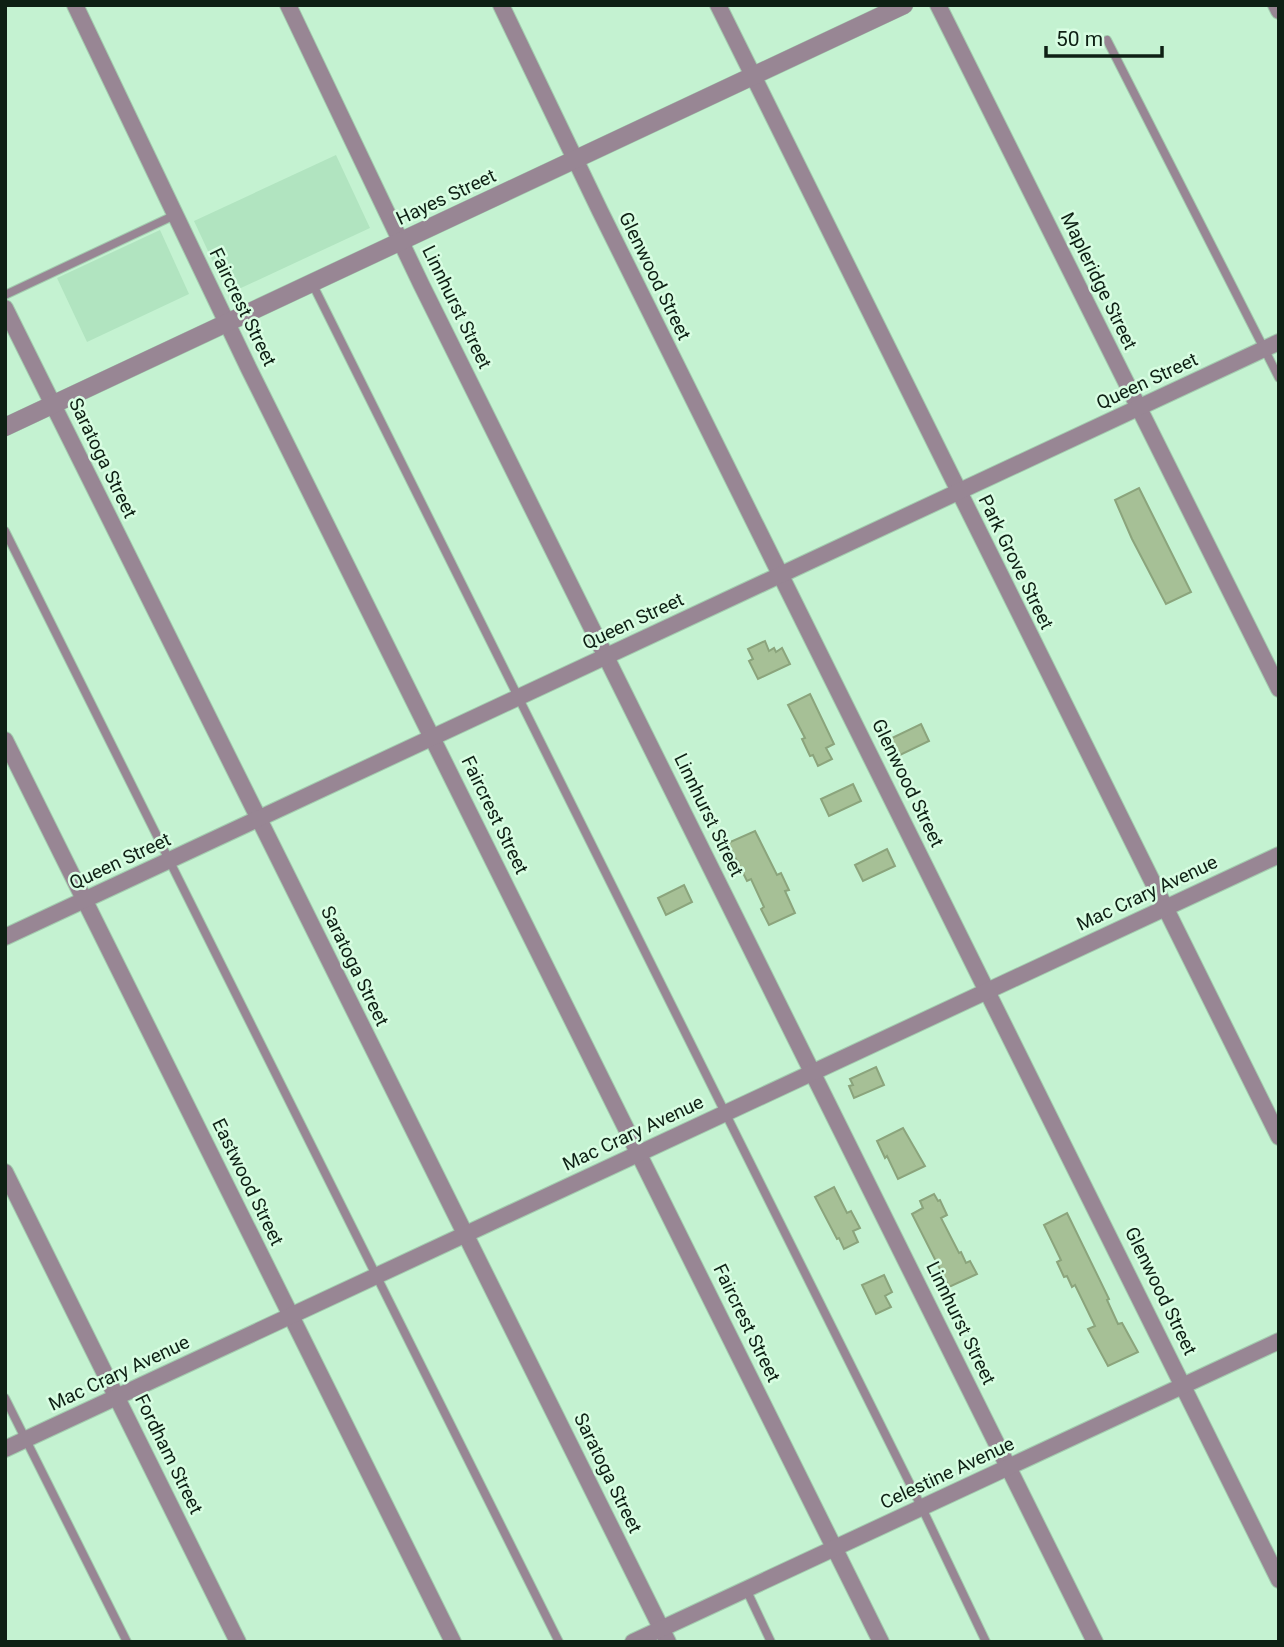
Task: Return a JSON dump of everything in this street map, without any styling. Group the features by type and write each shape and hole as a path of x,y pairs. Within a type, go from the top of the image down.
{"street":[{"name":"Faircrest Street","path":"75,5 227,323 881,1642"},
{"name":"Linnhurst Street","path":"288,5 401,242 1095,1642"},
{"name":"Glenwood Street","path":"501,5 575,160 1279,1580"},
{"name":"Park Grove Street","path":"718,5 1279,1137"},
{"name":"Hayes Street","path":"5,427 904,5"},
{"name":"Mapleridge Street","path":"938,5 1279,689"},
{"path":"1276,5 1279,11"},
{"name":"Saratoga Street","path":"5,308 664,1635"},
{"name":"Queen Street","path":"5,937 1271,346"},
{"name":"Eastwood Street","path":"5,740 453,1642"},
{"name":"Mac Crary Avenue","path":"5,1449 1279,855"},
{"name":"Fordham Street","path":"5,1172 238,1642"},
{"name":"Celestine Avenue","path":"633,1642 664,1635 746,1589 1279,1341"}],"lane":[{"path":"1107,40 1271,346 1279,379"},
{"path":"5,295 175,215"},
{"path":"312,284 922,1508 986,1642"},
{"path":"5,531 559,1642"},
{"path":"5,1398 127,1642"},
{"path":"746,1589 771,1642"}],"shaded area":[{"path":"336,155 370,228 228,294 194,221"},
{"path":"160,230 189,294 87,342 57,278"}],"building":[{"path":"1139,488 1191,592 1166,604 1115,500"},
{"path":"765,641 769,651 774,648 776,652 782,648 790,664 758,679 749,661 753,659 748,649"},
{"path":"810,694 834,744 826,748 832,759 818,766 813,755 810,756 802,739 805,738 788,705"},
{"path":"921,724 929,741 898,756 890,739"},
{"path":"853,784 861,801 829,816 821,799"},
{"path":"755,831 777,875 781,873 789,890 785,891 795,913 769,925 751,879 747,881 728,843"},
{"path":"887,849 895,866 863,881 855,865"},
{"path":"684,885 692,902 666,915 658,898"},
{"path":"876,1067 884,1085 854,1098 849,1086 853,1085 850,1079"},
{"path":"903,1128 925,1166 898,1179 877,1141"},
{"path":"834,1187 847,1213 851,1211 860,1228 853,1231 858,1242 844,1249 815,1197"},
{"path":"934,1194 947,1215 941,1218 959,1253 961,1252 966,1263 970,1261 977,1274 949,1287 912,1214 923,1208 920,1201"},
{"path":"1067,1213 1109,1299 1107,1300 1118,1324 1122,1323 1138,1352 1108,1366 1088,1329 1095,1326 1075,1285 1072,1287 1067,1276 1064,1277 1057,1262 1061,1260 1044,1225"},
{"path":"884,1275 892,1292 885,1296 891,1307 876,1314 862,1285"}]}
